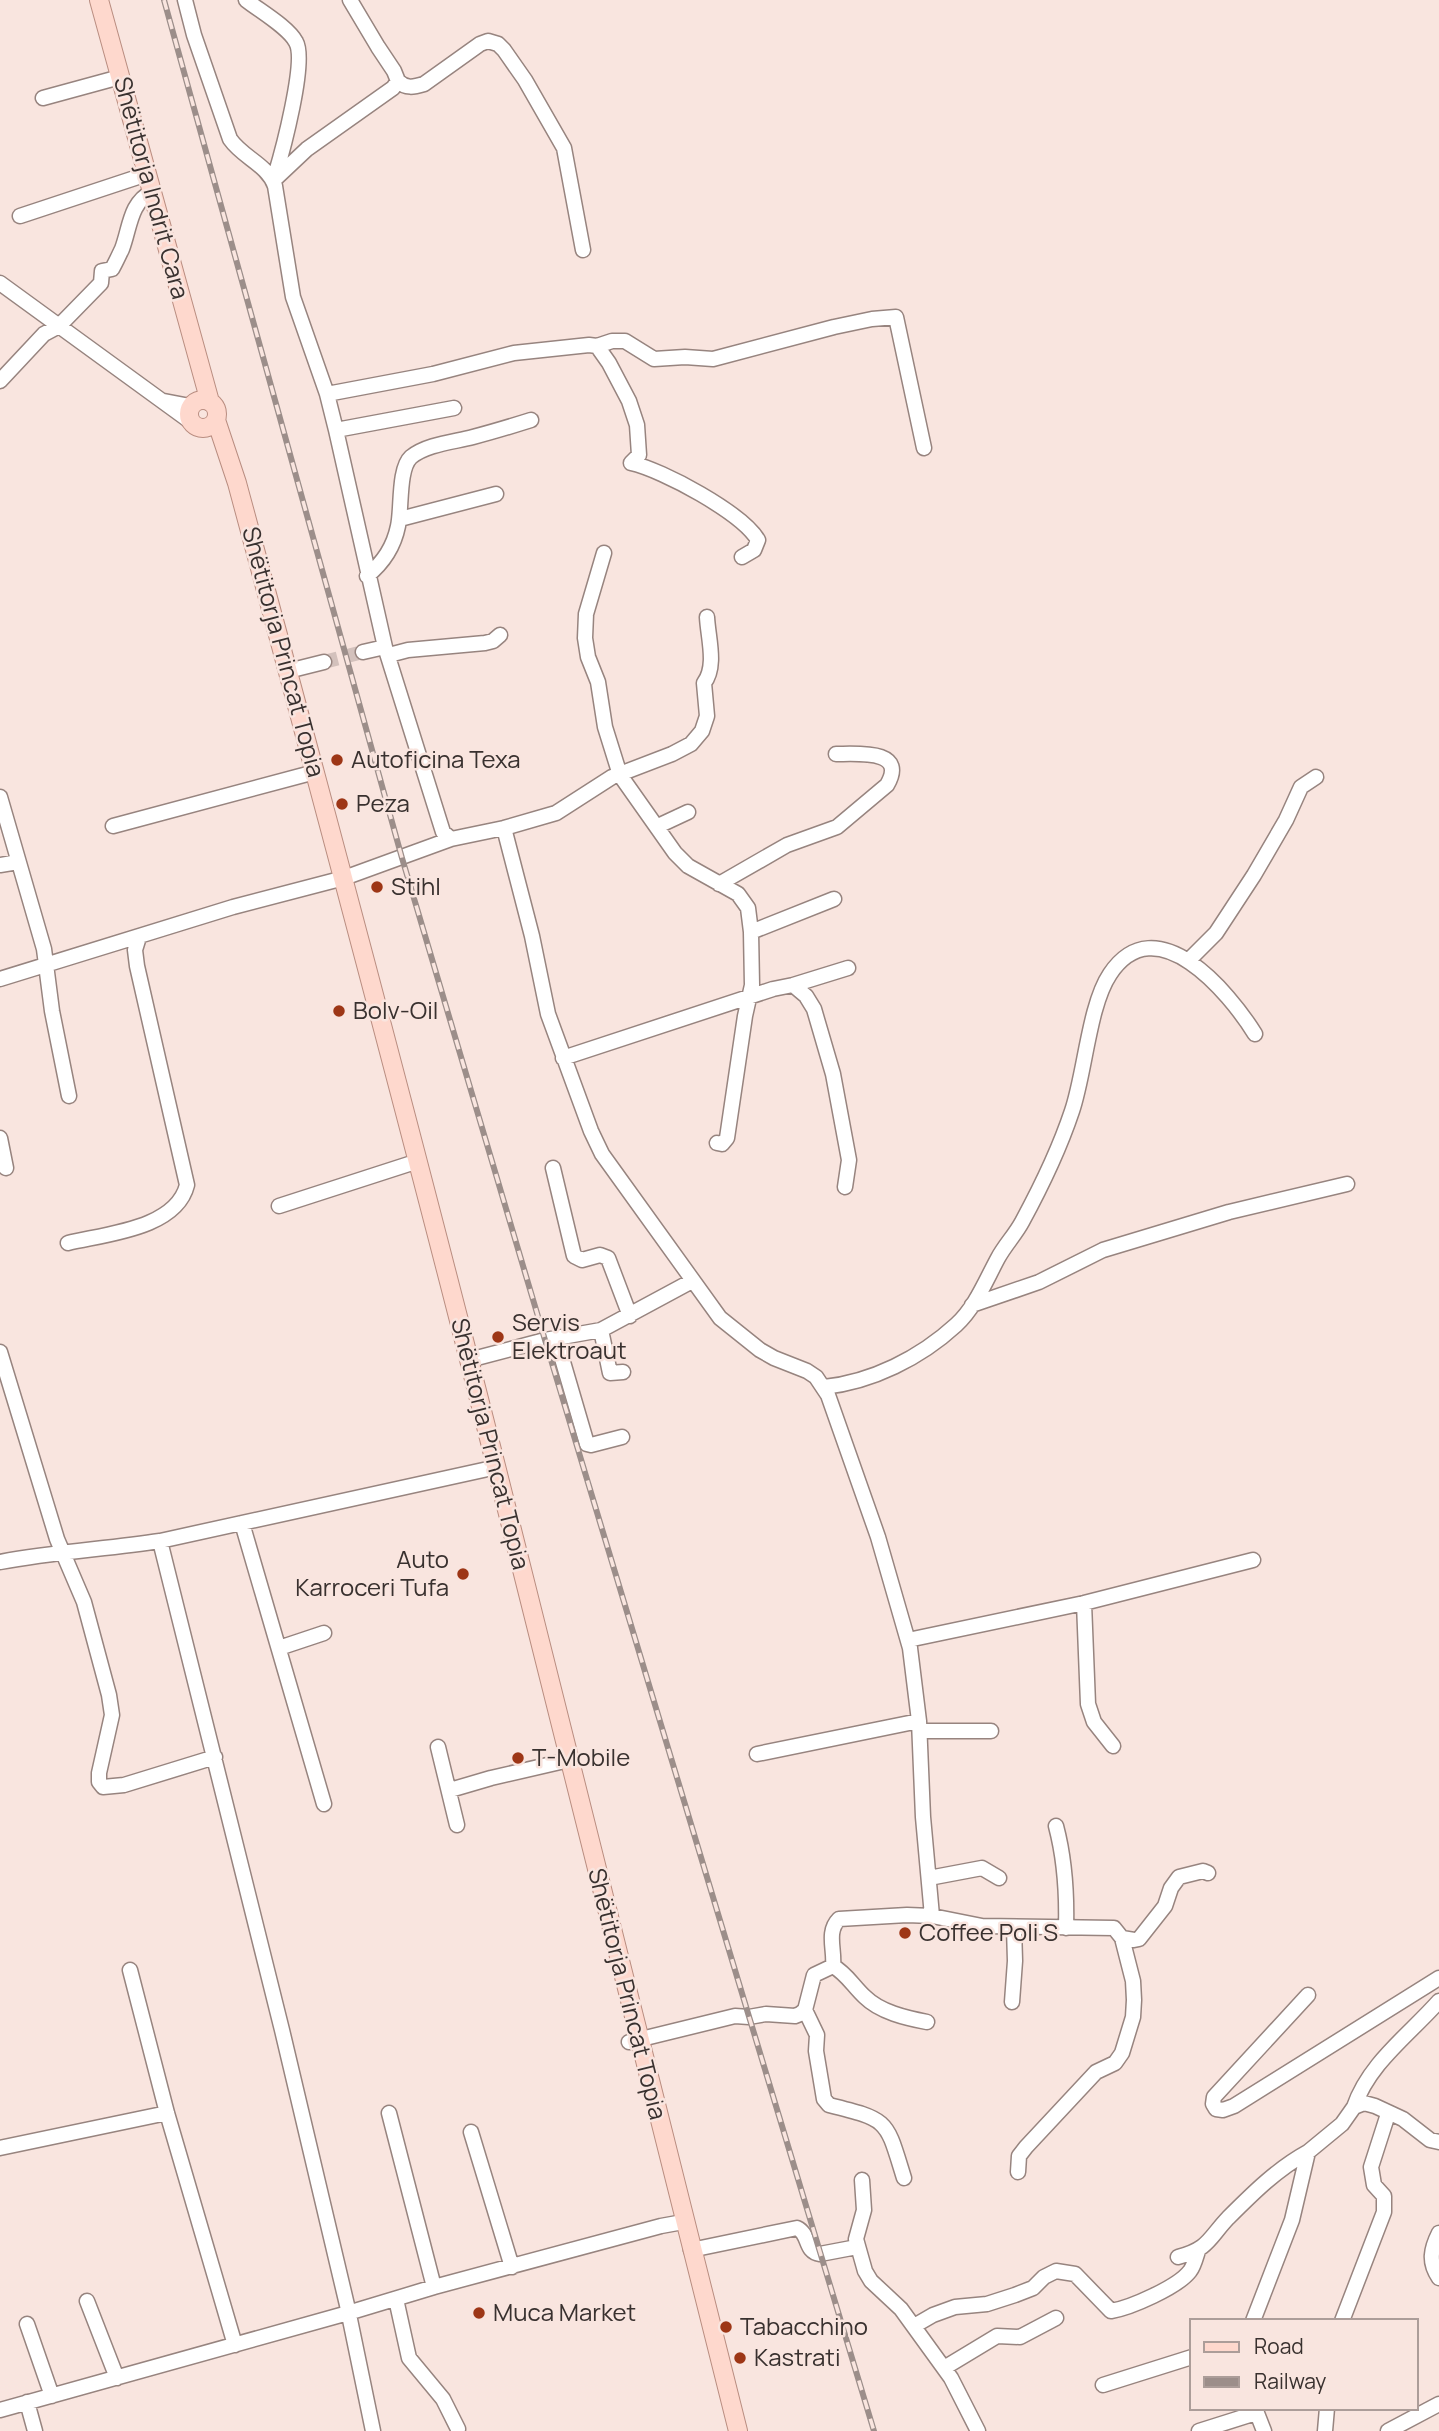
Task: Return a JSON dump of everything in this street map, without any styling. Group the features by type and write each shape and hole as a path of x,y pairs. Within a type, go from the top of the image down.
{"main road":[{"name":"Shëtitorja Indrit Cara","path":"99,0 202,376 200,413"},
{"name":"Shëtitorja Princat Topia","path":"200,413 229,461 237,483 344,877 497,1467 634,2041 738,2431"}],"street":[{"path":"185,0 194,35 230,139 240,152 268,173 273,181 293,297 327,394 387,651 445,838"},
{"path":"246,0 293,37 300,52 284,146 273,181"},
{"path":"350,0 402,86 414,88 424,84 480,44 488,41 498,44 526,80 564,148 583,250"},
{"path":"43,98 120,77"},
{"path":"273,181 307,149 393,88 398,81"},
{"path":"20,216 147,174"},
{"path":"0,381 44,334 60,326 101,283 102,271 112,269 136,207 152,192"},
{"path":"0,283 159,400 200,413"},
{"path":"327,394 433,374 514,353 597,346 619,340 629,342 654,359 713,359 834,327 896,317 924,448"},
{"path":"597,346 609,363 634,415 639,455 631,463 686,485 751,528 758,540 754,550 742,558"},
{"path":"336,430 454,408"},
{"path":"368,576 378,567 391,547 400,519 406,463 411,458 435,446 531,420"},
{"path":"400,519 496,494"},
{"path":"604,553 586,614 585,638 603,705 605,727 620,775 676,853 688,866 738,894 750,916 752,985 727,1138 722,1144 717,1143"},
{"path":"0,979 233,907 344,877 402,858 445,838 504,828 556,813 612,777 684,749 702,731 707,716 704,683 710,675 711,658 707,617"},
{"path":"363,652 485,643 500,635"},
{"path":"288,671 324,662"},
{"path":"719,884 786,845 837,827 887,785 892,776 891,766 886,758 877,755 836,754"},
{"path":"113,826 315,772"},
{"path":"1188,961 1216,933 1255,875 1301,787 1316,777"},
{"path":"0,797 47,965 52,1011 69,1097"},
{"path":"658,826 688,812"},
{"path":"504,828 532,936 548,1014 601,1154 720,1318 737,1334 774,1358 807,1371 824,1387 878,1536 908,1640 919,1726 923,1817 932,1916"},
{"path":"0,865 18,862"},
{"path":"751,932 834,899"},
{"path":"68,1243 153,1222 177,1205 185,1194 187,1185 137,966 135,950 139,937"},
{"path":"824,1387 849,1384 880,1373 919,1352 957,1324 972,1305 1004,1248 1020,1226 1049,1169 1072,1111 1101,992 1111,973 1131,954 1150,947 1172,952 1198,966 1241,1011 1255,1034"},
{"path":"563,1058 773,989 848,968"},
{"path":"793,985 806,996 814,1009 833,1074 849,1160 845,1187"},
{"path":"0,1138 6,1167"},
{"path":"279,1206 409,1164"},
{"path":"554,1168 574,1256 582,1260 600,1255 608,1258 630,1316"},
{"path":"972,1305 1039,1282 1103,1250 1229,1212 1347,1184"},
{"path":"469,1360 555,1338 601,1330 692,1281"},
{"path":"601,1330 610,1373 623,1372"},
{"path":"555,1338 587,1444 622,1437"},
{"path":"0,1343 0,1352 57,1539 84,1602 109,1695 112,1715 99,1782 103,1787 124,1785 215,1757"},
{"path":"0,1562 160,1541 497,1467"},
{"path":"242,1523 324,1804"},
{"path":"160,1541 215,1757 348,2313 373,2431"},
{"path":"908,1640 1084,1602 1253,1560"},
{"path":"1084,1602 1088,1704 1094,1722 1113,1746"},
{"path":"279,1648 324,1633"},
{"path":"757,1754 919,1726 991,1731"},
{"path":"438,1747 457,1825"},
{"path":"450,1790 569,1760"},
{"path":"1056,1826 1063,1855 1067,1896 1066,1927"},
{"path":"929,1878 982,1868 999,1878"},
{"path":"1122,1938 1139,1939 1166,1906 1171,1888 1179,1877 1203,1871 1208,1873"},
{"path":"833,1966 831,1931 839,1919 932,1916 960,1924 1014,1928 1108,1927 1119,1932 1133,1981 1135,2000 1122,2053 1115,2063 1096,2072 1026,2147 1019,2156 1018,2172"},
{"path":"1012,2002 1016,1961 1014,1928"},
{"path":"833,1966 814,1975 805,2010 817,2035 816,2051 824,2099 829,2105 879,2120 887,2128 904,2178"},
{"path":"833,1966 845,1973 867,1999 877,2006 903,2017 927,2022"},
{"path":"130,1970 167,2113 235,2345"},
{"path":"1308,1995 1214,2097 1213,2104 1216,2109 1223,2110 1234,2106 1439,1978"},
{"path":"1178,2257 1198,2251 1209,2242 1226,2220 1286,2164 1308,2152 1342,2124 1373,2071 1439,2001"},
{"path":"634,2041 735,2016 795,2016 805,2010"},
{"path":"1354,2107 1364,2103 1375,2106 1403,2119 1430,2140 1439,2142"},
{"path":"0,2148 167,2113"},
{"path":"389,2113 434,2287"},
{"path":"1343,2319 1384,2212 1384,2196 1374,2185 1371,2167 1388,2114"},
{"path":"471,2132 512,2267"},
{"path":"1254,2319 1292,2220 1308,2152"},
{"path":"862,2180 864,2210 856,2239 865,2271 871,2281 901,2309 944,2368 978,2431"},
{"path":"0,2410 434,2287 683,2222"},
{"path":"691,2250 797,2228 804,2233 810,2251 814,2254 857,2247"},
{"path":"1439,2232 1431,2257 1432,2267 1439,2278"},
{"path":"914,2326 955,2307 987,2304 1015,2295 1032,2288 1056,2271 1075,2274 1111,2311 1123,2309 1181,2280 1191,2270 1198,2251"},
{"path":"396,2299 409,2358 443,2399 458,2429"},
{"path":"87,2301 117,2378"},
{"path":"944,2368 997,2336 1020,2337 1056,2318"},
{"path":"26,2324 52,2396"},
{"path":"1103,2385 1190,2358"},
{"path":"27,2402 35,2431"},
{"path":"1388,2431 1439,2404"},
{"path":"1325,2431 1327,2410"},
{"path":"1199,2431 1256,2411 1264,2431"}],"tunnel":[{"path":"324,662 363,652"}],"railway":[{"path":"164,0 402,858 874,2431"}],"place":[{"name":"Autoficina Texa","path":"337,760"},
{"name":"Peza","path":"342,804"},
{"name":"Stihl","path":"377,887"},
{"name":"Bolv-Oil","path":"339,1011"},
{"name":"Servis Elektroaut","path":"498,1337"},
{"name":"Auto Karroceri Tufa","path":"463,1574"},
{"name":"T-Mobile","path":"518,1758"},
{"name":"Coffee Poli S","path":"905,1933"},
{"name":"Muca Market","path":"479,2313"},
{"name":"Tabacchino","path":"726,2327"},
{"name":"Kastrati","path":"740,2358"}]}
